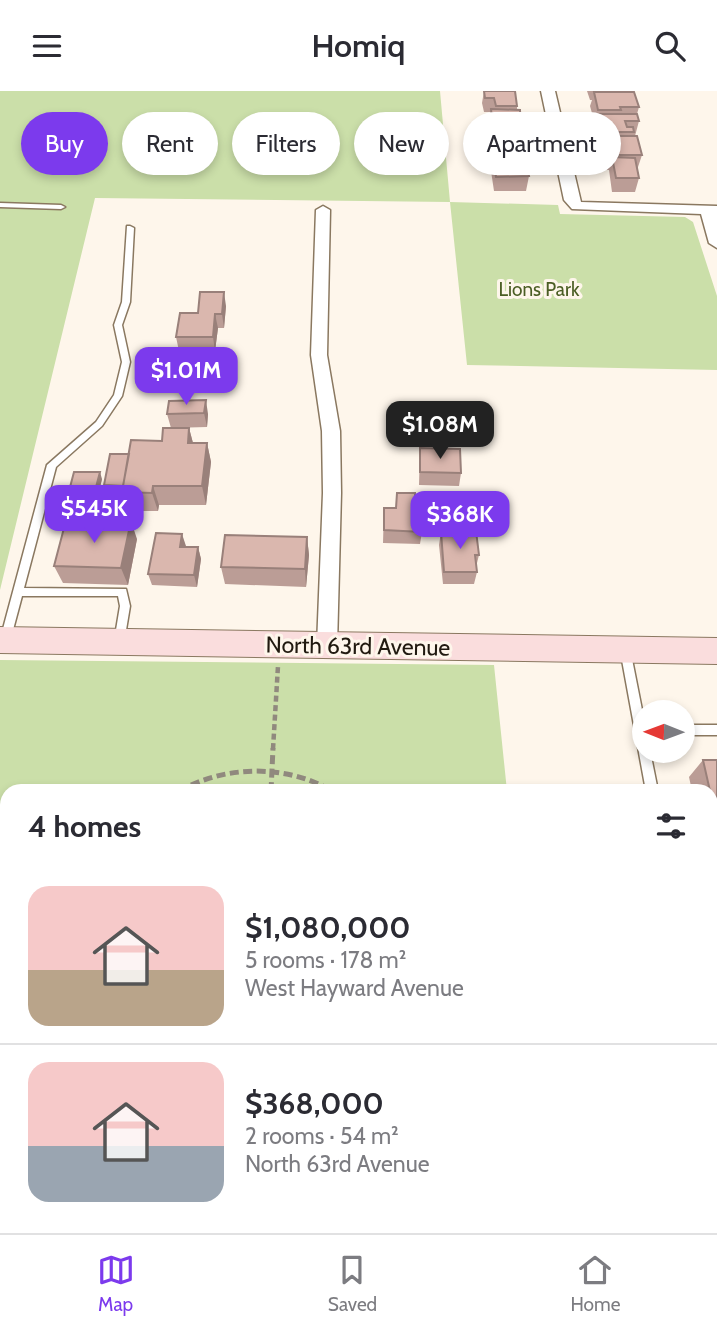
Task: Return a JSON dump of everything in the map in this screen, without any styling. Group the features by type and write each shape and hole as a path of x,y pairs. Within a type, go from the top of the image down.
{"street":[{"path":"548,91 570,200 577,206 712,210 717,243"},
{"path":"323,211 319,355 331,431 332,493 327,646"},
{"name":"North 63rd Avenue","path":"3,641 717,651"}],"lane":[{"path":"0,205 61,207"},
{"path":"3,641 52,465 99,424 118,395 126,362 118,325 126,302 130,228"},
{"path":"18,592 122,592 125,605 119,642"},
{"path":"625,649 636,700"},
{"path":"695,730 717,730"},
{"path":"647,763 651,784"}],"path":[{"path":"271,784 276,674 284,645"},
{"path":"193,784 232,773 272,772 305,776 319,784"}],"green space":[{"path":"0,91 440,91 442,112 354,112 354,175 448,175 450,202 95,198 0,590"},
{"name":"Lions Park","path":"450,202 558,205 560,214 685,217 693,222 717,296 717,370 467,365"},
{"path":"0,660 494,665 506,784 0,784"}],"building":[{"path":"484,91 515,91 517,106 496,106 494,98 485,98"},
{"path":"594,92 634,92 639,107 598,110"},
{"path":"491,109 520,112 491,112"},
{"path":"621,114 637,114 639,121 625,121 627,127 633,127 634,132 621,132"},
{"path":"621,136 637,136 642,155 621,155"},
{"path":"621,157 635,158 639,178 616,178 615,175 621,175"},
{"path":"496,175 529,176 496,177"},
{"path":"200,292 224,292 222,314 215,314 213,337 176,337 180,313 198,313"},
{"path":"206,400 204,413 167,414 169,401"},
{"path":"163,428 189,428 188,443 207,443 202,486 153,486 152,493 122,492 131,440 162,441"},
{"path":"420,448 460,449 461,473 420,472"},
{"path":"110,454 129,454 123,486 104,485"},
{"path":"74,472 100,472 91,506 60,505 63,491 69,491"},
{"path":"397,493 415,493 415,506 422,507 422,532 384,530 384,508 396,508"},
{"path":"95,520 131,521 121,568 54,566 64,528 93,529"},
{"path":"476,531 479,555 475,555 477,572 444,572 441,532"},
{"path":"156,533 182,534 180,547 198,547 194,575 148,574"},
{"path":"225,535 307,537 305,569 221,567"},
{"path":"703,760 717,760 717,784 708,784"}]}
